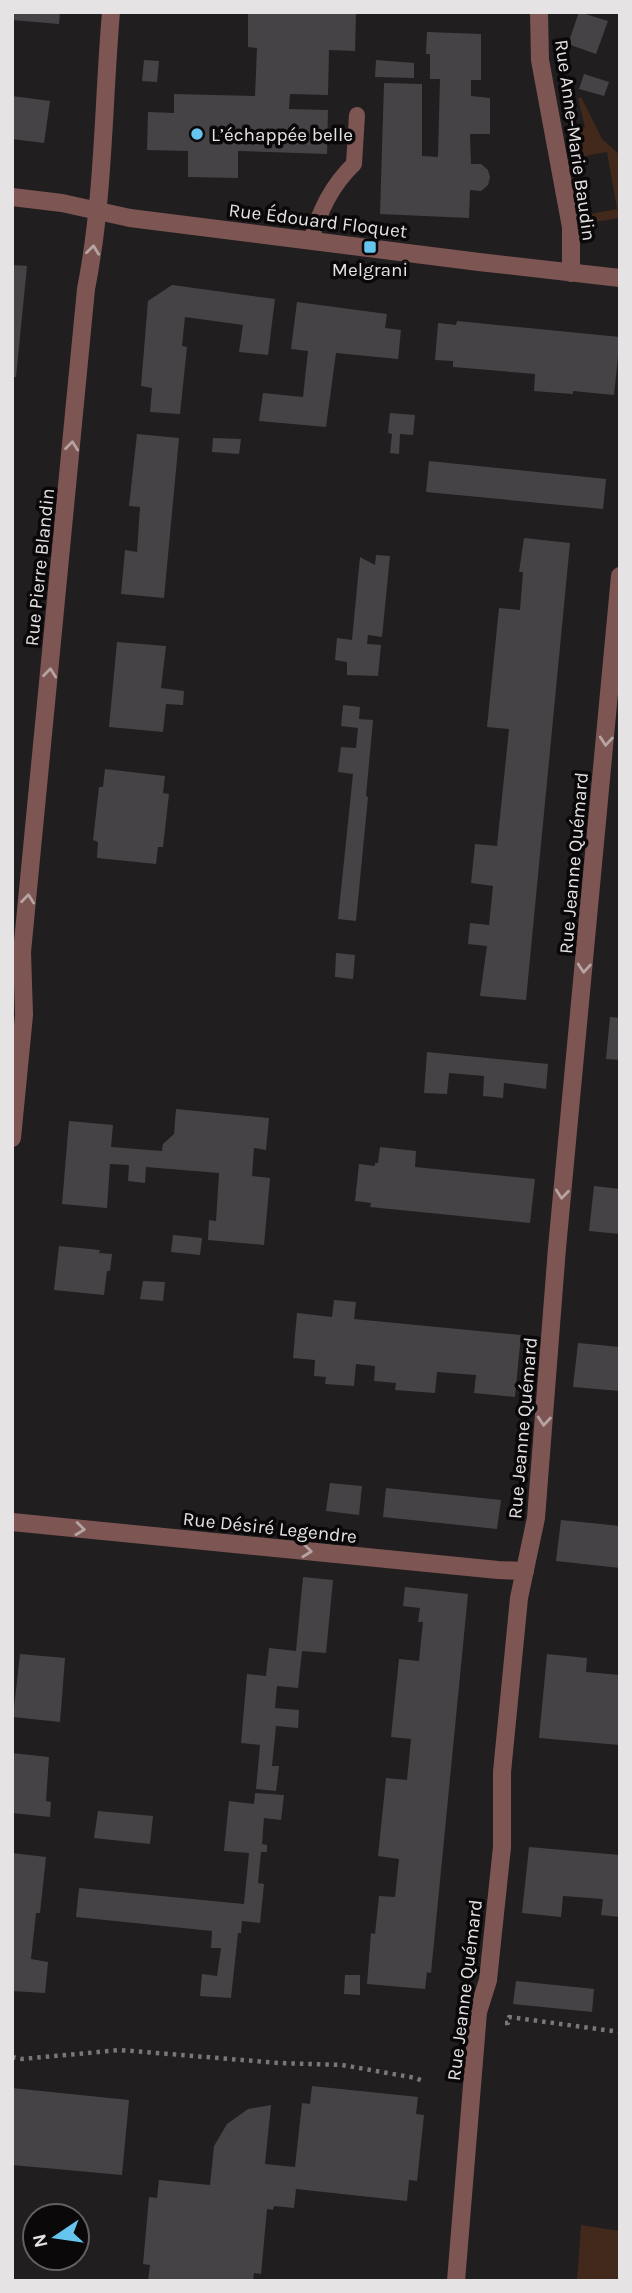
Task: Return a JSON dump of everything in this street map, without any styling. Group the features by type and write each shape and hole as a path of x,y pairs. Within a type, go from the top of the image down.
{"street":[{"name":"Rue Pierre Blandin","path":"12,1138 24,1015 22,952 86,289 97,210 111,12"},
{"name":"Rue Anne-Marie Baudin","path":"539,12 540,60 571,227 570,273"},
{"name":"Rue Édouard Floquet","path":"12,197 62,202 130,218 620,278"},
{"name":"Rue Jeanne Quémard","path":"456,2281 478,2012 488,1980 502,1847 502,1772 519,1598 536,1518 558,1235 620,576"},
{"name":"Rue Désiré Legendre","path":"12,1522 525,1571"}],"lane":[{"path":"312,240 319,216 338,179 354,164 357,114"}],"path":[{"path":"498,2022 508,2023 509,2017 620,2032"},
{"path":"12,2057 22,2059 120,2050 279,2063 342,2065 416,2078 425,2082"}],"shaded area":[{"path":"581,97 602,139 620,155 620,218 588,223 590,214 617,209 607,152 579,157 574,130 585,127 578,98"},
{"path":"581,2225 620,2231 620,2281 577,2281"}],"building":[{"path":"12,12 60,12 59,24 12,20"},
{"path":"248,12 356,12 355,51 329,50 328,95 290,94 289,109 328,110 327,154 238,151 238,178 188,177 188,151 147,150 148,112 174,113 174,94 255,96 257,48 248,47"},
{"path":"579,12 608,21 596,54 568,44"},
{"path":"427,32 481,34 481,80 471,80 471,96 490,98 490,134 470,134 471,164 481,164 488,170 490,177 488,185 481,191 470,190 469,218 380,214 384,83 422,84 422,156 438,157 440,79 430,79 430,54 426,54"},
{"path":"144,60 159,61 157,82 142,81"},
{"path":"376,60 414,63 414,78 375,77"},
{"path":"584,74 609,82 604,96 579,89"},
{"path":"12,96 50,101 44,143 12,139"},
{"path":"12,265 27,266 16,377 12,377"},
{"path":"172,285 275,299 268,355 239,352 243,325 185,317 182,346 187,347 180,414 150,412 152,388 141,386 148,301"},
{"path":"297,302 387,314 385,328 401,330 398,359 336,353 326,427 259,421 263,393 303,397 308,351 291,349"},
{"path":"457,321 620,337 614,395 534,391 535,374 453,367 453,361 435,360 438,323 456,325"},
{"path":"390,413 415,415 413,435 400,434 399,454 390,453"},
{"path":"137,434 179,438 164,598 121,594 125,550 137,552 140,507 129,506"},
{"path":"213,438 241,439 239,454 212,452"},
{"path":"429,461 606,479 603,509 426,492"},
{"path":"524,538 570,543 526,1000 480,996 487,946 468,944 470,923 489,925 493,886 471,883 475,844 497,846 509,729 487,727 499,608 520,610 523,572 519,572"},
{"path":"376,555 390,556 382,637 368,635 367,644 381,645 378,676 347,675 347,662 335,660 337,638 352,640 360,557 375,565"},
{"path":"117,642 166,646 161,688 184,691 183,705 166,704 163,732 109,727"},
{"path":"343,705 360,707 359,719 373,720 356,921 338,919 353,774 338,772 341,747 356,748 358,728 341,726"},
{"path":"105,769 165,776 163,793 169,794 163,847 158,847 156,864 97,858 98,842 93,840 99,787 103,787"},
{"path":"336,953 355,955 353,979 335,977"},
{"path":"610,1017 620,1018 620,1060 606,1059"},
{"path":"427,1052 548,1064 546,1089 504,1083 503,1098 483,1096 484,1076 449,1073 447,1094 424,1093"},
{"path":"176,1109 269,1118 266,1150 254,1148 252,1176 270,1178 264,1245 208,1240 209,1220 216,1221 219,1173 146,1167 145,1183 128,1181 129,1165 110,1164 107,1208 62,1204 69,1121 113,1125 111,1147 162,1151 163,1144 174,1134"},
{"path":"380,1147 416,1151 415,1167 535,1179 530,1223 370,1207 371,1203 355,1201 359,1164 375,1166 375,1163 378,1163"},
{"path":"594,1186 620,1189 620,1234 589,1231"},
{"path":"173,1235 202,1238 200,1255 171,1252"},
{"path":"59,1246 100,1250 99,1253 112,1254 104,1295 54,1290"},
{"path":"143,1281 165,1282 163,1301 140,1299"},
{"path":"334,1300 356,1302 354,1319 521,1335 515,1397 474,1393 476,1375 437,1372 435,1393 395,1390 396,1383 374,1381 375,1366 356,1364 354,1386 325,1384 326,1377 314,1376 315,1360 293,1358 297,1313 332,1317"},
{"path":"578,1343 620,1347 620,1391 573,1387"},
{"path":"330,1483 362,1486 359,1515 326,1511"},
{"path":"386,1488 501,1500 497,1529 383,1517"},
{"path":"561,1520 620,1526 620,1568 556,1561"},
{"path":"303,1577 333,1580 326,1653 302,1651 298,1688 277,1686 275,1708 299,1710 298,1728 276,1726 272,1766 279,1766 276,1791 256,1789 260,1745 241,1743 247,1674 266,1676 269,1648 296,1651"},
{"path":"405,1587 468,1594 431,1973 427,1972 425,1989 367,1984 371,1933 375,1934 379,1896 395,1897 399,1859 378,1856 386,1778 407,1780 411,1739 391,1737 399,1659 419,1661 423,1622 418,1622 420,1608 403,1606"},
{"path":"20,1654 65,1658 60,1722 13,1717"},
{"path":"547,1654 587,1658 586,1672 620,1675 620,1745 539,1738"},
{"path":"12,1753 49,1757 46,1801 51,1802 50,1817 12,1813"},
{"path":"255,1793 284,1795 281,1820 264,1818 262,1844 267,1845 267,1852 261,1852 258,1883 264,1884 260,1923 242,1921 241,1933 238,1933 231,1998 200,1996 202,1974 217,1976 221,1948 211,1948 212,1931 76,1917 79,1888 244,1904 249,1853 224,1851 229,1801 254,1804"},
{"path":"98,1811 153,1816 150,1844 94,1838"},
{"path":"529,1847 620,1855 620,1917 601,1915 603,1899 563,1896 561,1917 522,1913"},
{"path":"12,1853 46,1857 40,1913 36,1913 31,1959 48,1962 45,1993 12,1991"},
{"path":"345,1975 360,1975 360,1995 344,1994"},
{"path":"516,1981 594,1989 592,2012 513,2004"},
{"path":"312,2086 418,2097 416,2114 424,2115 417,2181 409,2180 407,2201 296,2189 294,2208 274,2206 273,2210 267,2209 261,2274 254,2273 253,2281 148,2281 150,2265 143,2264 149,2197 157,2198 159,2180 210,2185 214,2146 227,2124 248,2109 271,2105 265,2164 295,2167 302,2103 310,2104"},
{"path":"12,2088 129,2100 122,2175 12,2165"}],"place":[{"name":"L’échappée belle","path":"197,134"},
{"name":"Melgrani","path":"370,247"}]}
